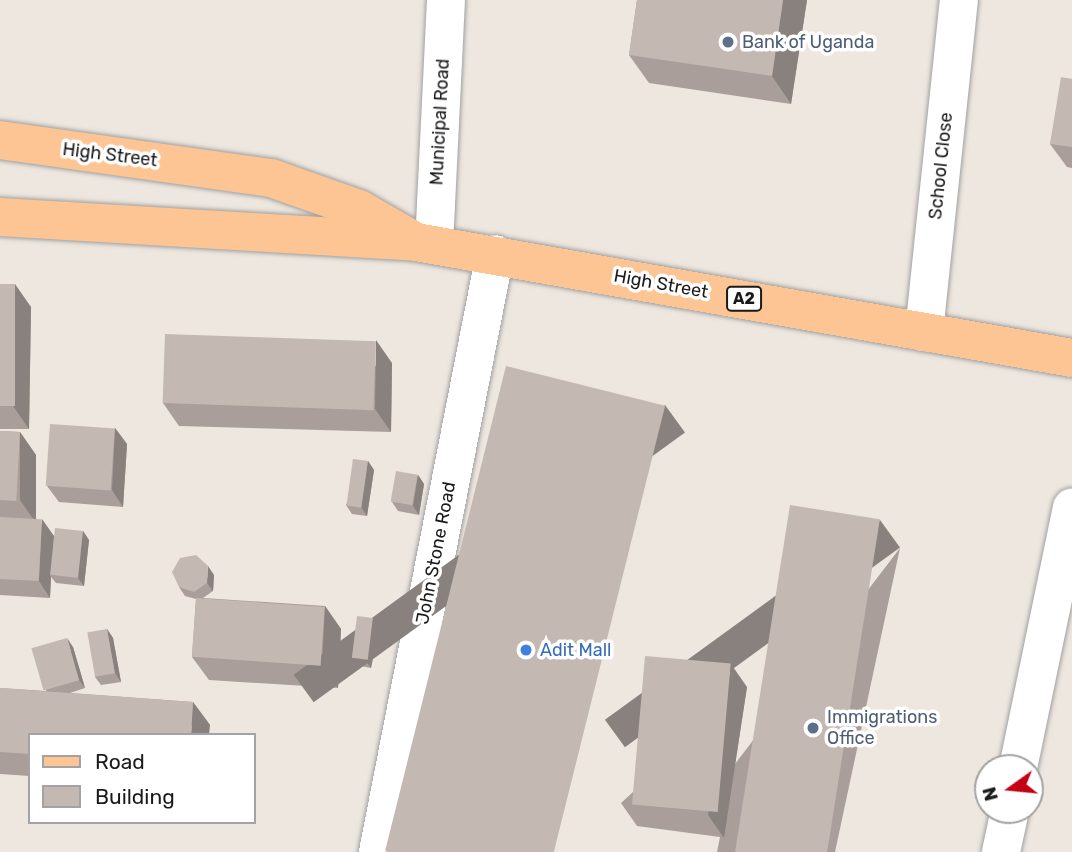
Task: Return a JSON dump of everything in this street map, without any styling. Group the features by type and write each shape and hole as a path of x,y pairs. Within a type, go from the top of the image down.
{"main road":[{"name":"High Street","path":"0,140 271,178 359,209 425,243"},
{"name":"High Street","path":"0,218 425,243 1072,358"}],"street":[{"name":"Municipal Road","path":"425,243 446,0"},
{"name":"School Close","path":"924,332 959,0"},
{"name":"John Stone Road","path":"378,852 495,254"},
{"path":"1021,754 1072,509"},
{"path":"1001,852 1007,824"}],"building":[{"name":"Bank of Uganda","path":"637,0 783,0 772,76 629,55"},
{"path":"1061,77 1072,79 1072,147 1050,144"},
{"path":"0,284 15,284 15,406 0,406"},
{"path":"165,334 376,341 373,410 163,403"},
{"path":"506,366 665,406 554,852 385,851"},
{"path":"50,424 115,429 111,490 46,486"},
{"path":"0,431 20,432 16,501 0,500"},
{"path":"353,459 368,461 361,508 346,506"},
{"path":"396,471 418,475 412,505 391,502"},
{"path":"790,505 880,519 827,852 735,852"},
{"path":"0,517 42,519 39,581 0,579"},
{"path":"55,528 83,531 78,578 50,575"},
{"path":"196,555 208,566 207,583 194,592 179,587 172,572 180,558"},
{"path":"196,598 325,607 321,666 192,657"},
{"path":"357,616 373,618 368,660 352,658"},
{"path":"107,629 115,673 95,677 87,632"},
{"path":"67,638 79,680 44,690 31,648"},
{"path":"645,656 731,663 718,812 632,804"},
{"path":"0,688 193,702 191,733 28,733 28,754 0,752"}],"place":[{"name":"Bank of Uganda","path":"728,42"},
{"name":"Adit Mall","path":"526,650"},
{"name":"Immigrations Office","path":"813,728"}]}
